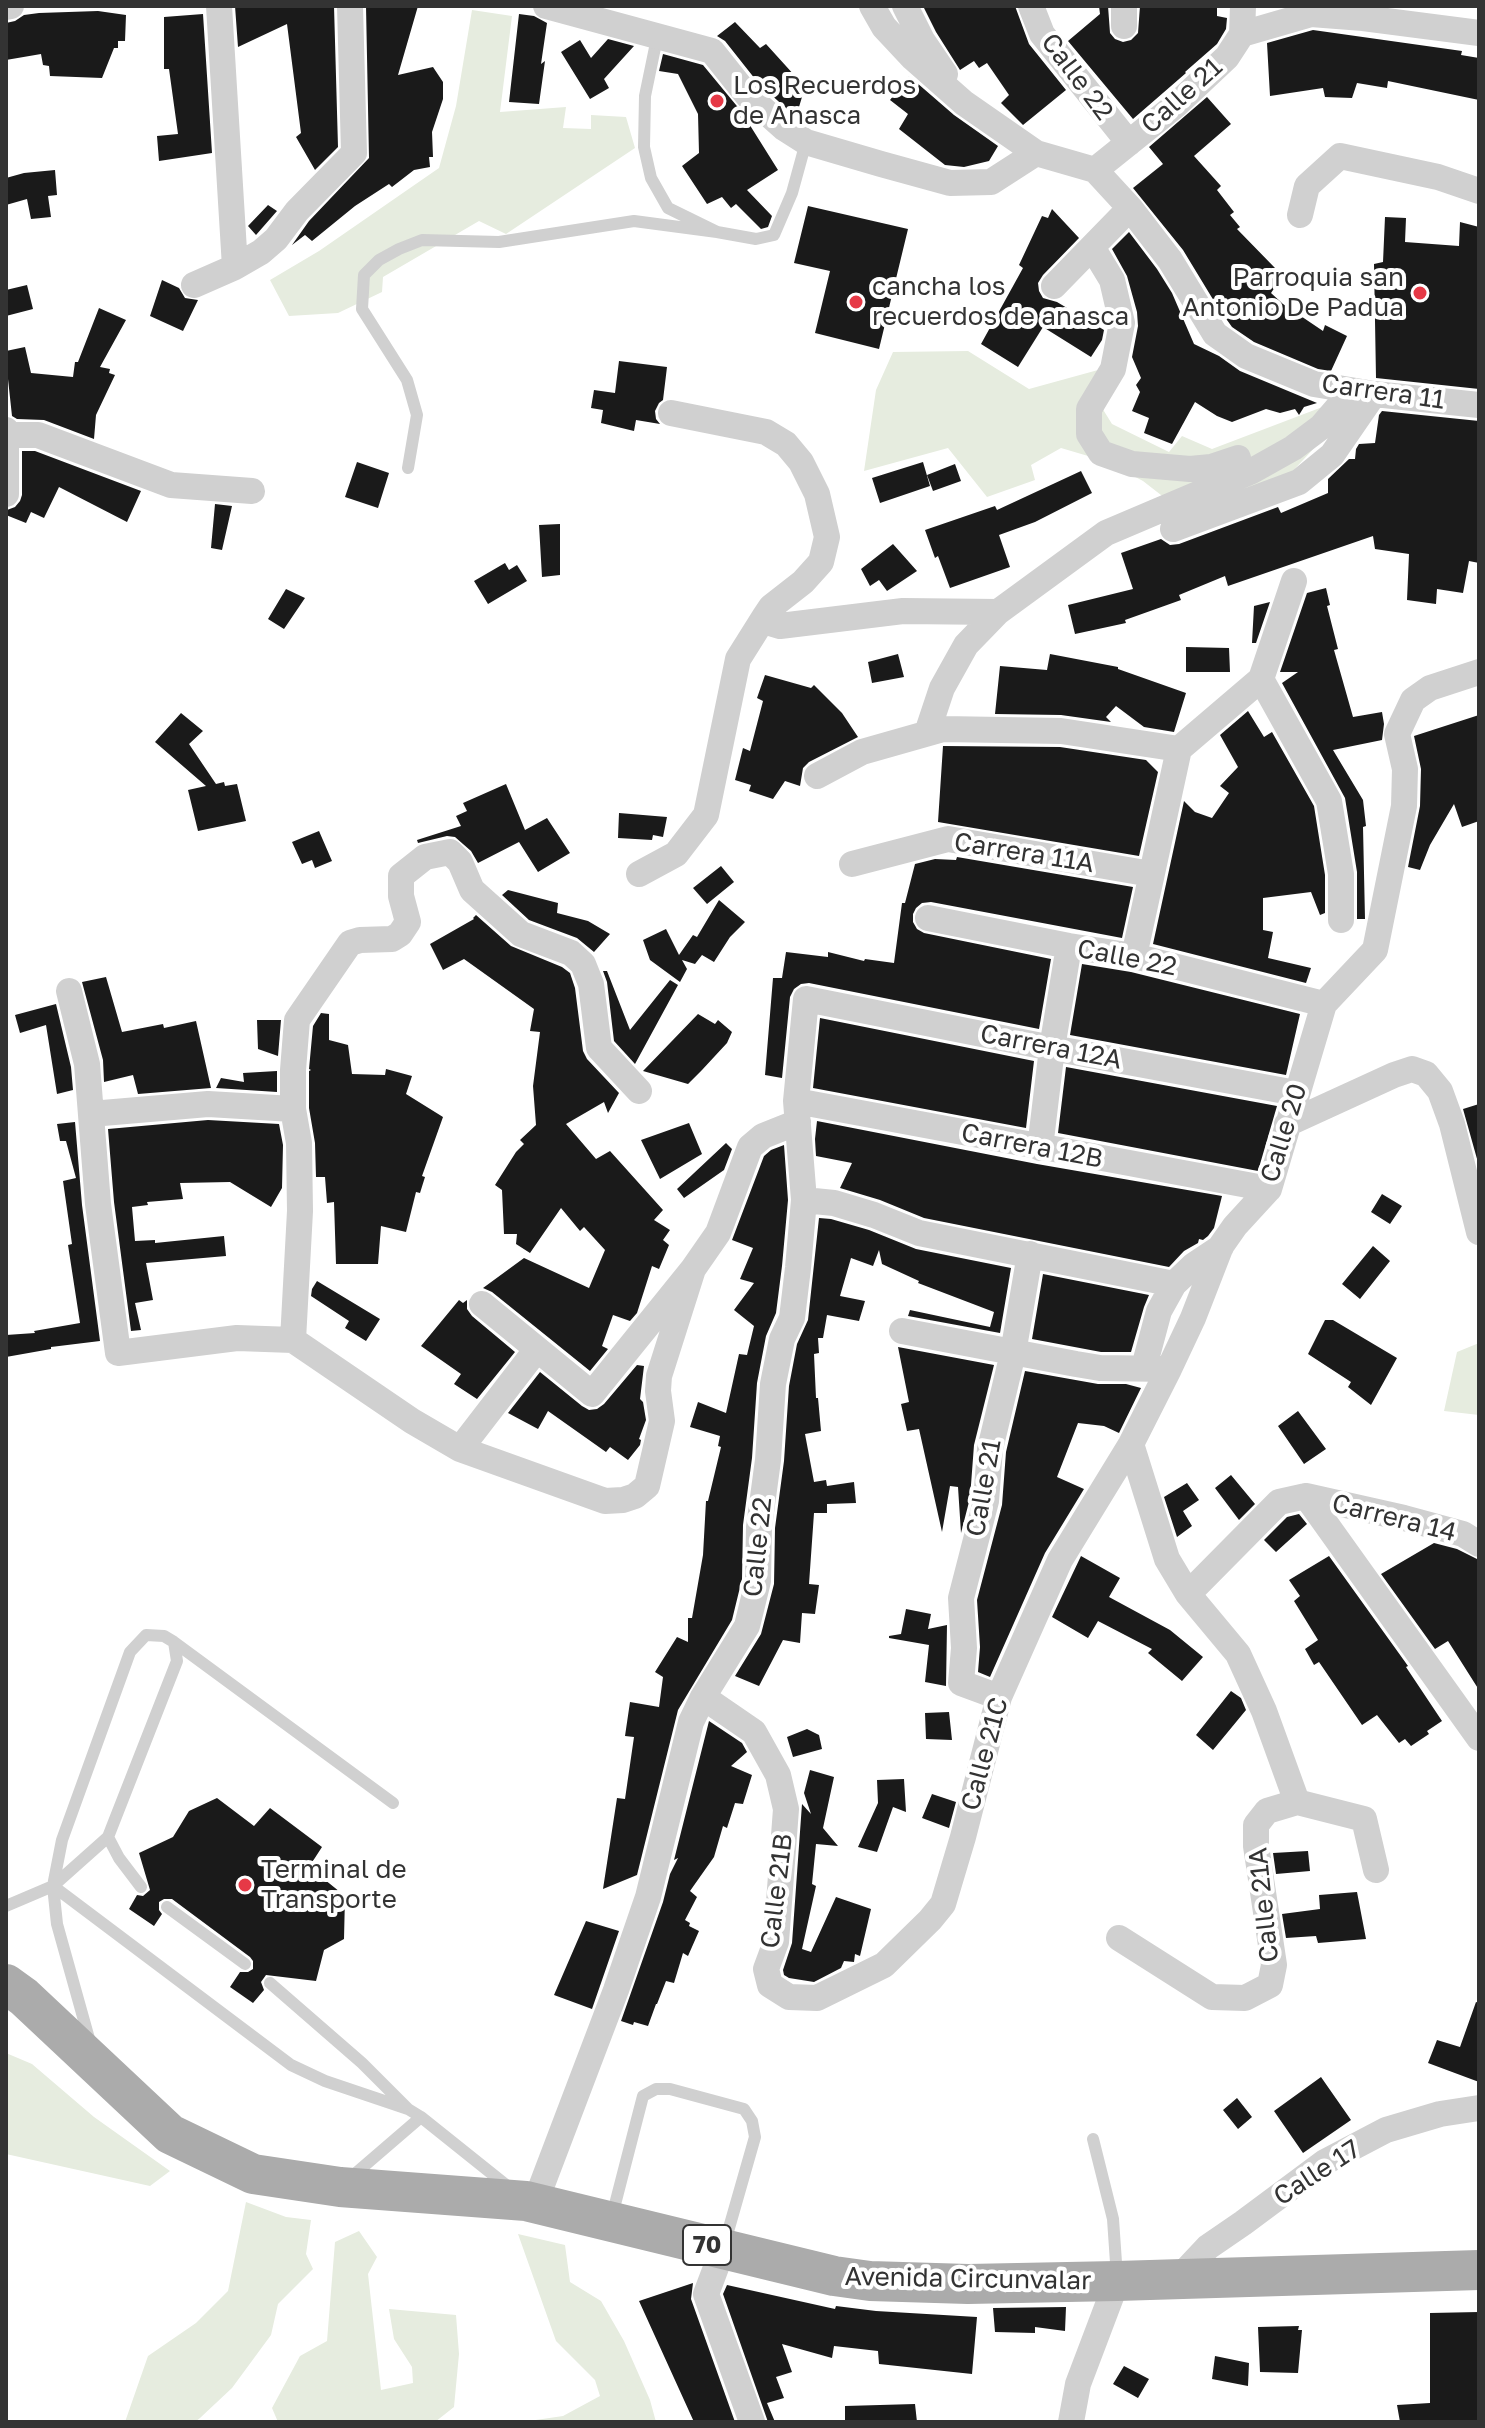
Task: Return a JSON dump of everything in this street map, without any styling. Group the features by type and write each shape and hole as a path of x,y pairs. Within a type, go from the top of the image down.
{"main road":[{"name":"Avenida Circunvalar","path":"6,1984 24,1997 170,2134 253,2174 340,2187 530,2202 834,2276 870,2281 968,2284 1479,2270"}],"street":[{"path":"219,6 235,267"},
{"path":"194,285 261,252 354,153 350,6"},
{"path":"546,6 712,51 747,95 784,128 806,142 950,183 991,182 1036,153"},
{"path":"872,6 884,27 913,58 964,103 1036,153 1095,170"},
{"path":"905,6 922,40 964,103"},
{"name":"Calle 22","path":"1031,6 1042,34 1129,143"},
{"name":"Calle 21","path":"1095,170 1176,105 1227,57 1242,34 1243,6"},
{"path":"1242,34 1311,14 1479,33"},
{"path":"1300,215 1307,186 1340,156 1438,177 1479,191"},
{"name":"Carrera 11","path":"1095,170 1130,208 1170,260 1215,334 1246,356 1314,384 1479,405"},
{"path":"1054,286 1130,208"},
{"path":"1092,247 1112,280 1122,323 1113,369 1089,409 1089,434 1101,453 1132,464 1190,469 1211,467 1238,458"},
{"path":"1173,529 1299,482 1332,455 1363,392"},
{"path":"927,733 942,688 966,645 998,612 1106,533 1252,471 1293,448 1363,392"},
{"path":"639,874 676,854 706,815 738,659 771,607 803,582 821,562 827,537 817,494 801,462 786,444 766,432 671,413"},
{"path":"6,494 6,432 38,435 171,485 252,491"},
{"path":"1134,956 1179,749 1261,679 1294,581"},
{"path":"765,616 770,623 780,626 903,611 998,612"},
{"name":"Calle 20","path":"1156,1368 1193,1318 1221,1246 1269,1189 1324,1004 1375,950 1404,806 1405,769 1397,734 1413,700 1430,688 1477,672"},
{"path":"1261,679 1329,801 1341,874 1341,920"},
{"path":"817,776 862,752 943,729 1061,731 1179,749"},
{"name":"Carrera 11A","path":"852,864 948,839 1151,874"},
{"path":"293,1340 300,1211 299,1143 293,1109 297,1020 350,943 392,939 400,934 408,922 401,896 401,876 425,857 450,852 460,862 472,890 521,934 571,953 583,964 591,984 599,1048 639,1091"},
{"name":"Calle 22","path":"928,918 1134,956 1324,1004"},
{"path":"1040,1148 1069,946"},
{"path":"69,991 87,1064 98,1204 118,1353 237,1338 293,1340 412,1421 460,1449 605,1501 623,1500 635,1496 647,1486 662,1421 659,1376 693,1269"},
{"name":"Calle 22","path":"530,2202 616,1990 648,1897 691,1722 747,1626 758,1581 759,1527 768,1460 773,1384 782,1339 792,1318 804,1200 797,1111 806,999"},
{"name":"Carrera 12A","path":"806,999 1296,1093"},
{"path":"1287,1124 1394,1075 1412,1069 1426,1074 1440,1091 1452,1124 1479,1232"},
{"path":"91,1114 208,1104 293,1109"},
{"path":"482,1304 592,1394 693,1269 718,1233 750,1147 797,1111"},
{"name":"Carrera 12B","path":"797,1111 1040,1148 1269,1189"},
{"path":"804,1200 834,1203 919,1233 1174,1284"},
{"path":"902,1331 1100,1368 1156,1368 1159,1311 1174,1284 1221,1246"},
{"name":"Calle 21","path":"999,1697 961,1683 964,1648 961,1598 986,1501 990,1449 1013,1353 1030,1254"},
{"path":"460,1449 537,1349"},
{"name":"Calle 21C","path":"789,1997 817,1998 884,1965 943,1904 999,1697 1060,1560 1131,1444 1156,1368"},
{"path":"1131,1444 1167,1559 1188,1594 1238,1654 1264,1711 1297,1802 1364,1819 1376,1870"},
{"path":"1188,1594 1279,1502 1306,1496 1479,1738"},
{"name":"Carrera 14","path":"1306,1496 1463,1534 1479,1544"},
{"name":"Calle 21B","path":"703,1697 754,1732 778,1775 786,1809 776,1942 766,1969 770,1985 789,1997"},
{"name":"Calle 21A","path":"1119,1938 1212,1997 1245,1998 1270,1985 1274,1965 1256,1846 1256,1825 1267,1811 1297,1802"},
{"name":"Calle 17","path":"1177,2280 1208,2247 1325,2162 1386,2130 1440,2114 1479,2108"},
{"path":"723,2249 706,2294 752,2422"},
{"path":"1071,2422 1078,2384 1117,2281"}],"lane":[{"path":"657,38 645,96 644,147 651,178 668,208 717,232"},
{"path":"408,468 417,415 407,380 362,309 364,275 379,260 422,240 499,242 634,221 756,239 774,235 792,193 806,142"},
{"path":"96,2064 57,1924 53,1886 62,1840 130,1652 146,1635 164,1636 174,1642 393,1803"},
{"path":"6,1906 53,1886 108,1837 177,1661 174,1642"},
{"path":"108,1837 141,1887"},
{"path":"53,1886 291,2065 325,2081 408,2109 530,2202"},
{"path":"167,1907 245,1964"},
{"path":"270,1983 362,2063 408,2109"},
{"path":"611,2221 643,2096 656,2089 670,2089 744,2109 752,2121 755,2137 723,2249"},
{"path":"340,2187 421,2117"},
{"path":"1093,2139 1113,2219 1117,2281"}],"shaded area":[{"path":"472,10 512,16 500,112 566,107 563,128 591,129 591,115 626,117 635,148 506,234 479,221 383,277 382,292 338,313 289,316 270,280 319,251 439,168 456,106"},
{"path":"968,351 1029,389 1098,370 1099,403 1112,424 1169,452 1182,436 1212,449 1325,406 1318,444 1289,475 1179,509 1143,481 1105,461 1061,448 1031,465 1035,480 987,497 948,448 864,471 876,390 893,352"},
{"path":"1479,1343 1479,1415 1444,1411 1457,1352"},
{"path":"6,2053 32,2064 94,2117 170,2171 150,2186 6,2154"},
{"path":"246,2202 286,2217 311,2220 306,2254 313,2269 278,2304 271,2335 232,2388 200,2418 195,2422 125,2422 148,2356 196,2323 228,2291"},
{"path":"359,2231 377,2257 368,2274 381,2390 413,2383 412,2367 394,2339 389,2309 456,2315 459,2354 454,2407 435,2422 278,2422 272,2408 300,2356 327,2341 335,2242"},
{"path":"518,2234 565,2245 570,2282 601,2301 624,2341 650,2400 656,2422 522,2422 563,2416 600,2396 595,2380 556,2341"}],"building":[{"path":"235,6 334,6 338,147 315,170 296,137 301,133 287,24 238,47"},
{"path":"366,6 418,6 398,75 433,67 443,82 443,99 432,132 433,157 429,157 430,167 414,170 392,187 389,184 355,206 312,241 305,235 292,245 309,221 369,158"},
{"path":"923,6 1015,6 1029,44 1066,90 1023,125 1001,103 1009,95 987,63 979,68 974,61 960,70"},
{"path":"1099,6 1108,6 1110,33 1123,42 1131,40 1138,33 1140,6 1217,6 1217,16 1227,18 1226,29 1217,44 1133,119 1068,41 1100,14"},
{"path":"98,11 126,15 125,41 118,41 118,48 114,48 102,78 50,76 49,66 43,65 41,54 6,60 6,23 24,15 39,13"},
{"path":"203,14 212,153 159,161 157,136 178,134 169,69 164,69 164,17"},
{"path":"519,14 534,16 547,23 539,104 509,102"},
{"path":"735,22 760,48 766,44 805,87 796,117 759,84 725,41 717,36"},
{"path":"1313,30 1462,51 1461,55 1479,58 1479,100 1388,81 1387,88 1357,83 1352,98 1325,97 1323,88 1270,96 1267,43"},
{"path":"608,39 634,46 604,79 609,88 590,99 561,52 580,40 591,58"},
{"path":"663,54 703,65 741,111 778,170 747,190 772,216 768,227 761,229 736,204 731,208 722,197 707,204 682,166 699,153 698,114 678,74 659,71"},
{"path":"909,76 954,115 998,146 989,161 964,167 945,165 899,129 908,114 890,100"},
{"path":"1207,97 1231,124 1194,156 1221,186 1217,190 1234,212 1230,215 1240,227 1237,229 1275,268 1270,273 1279,281 1271,293 1323,331 1325,325 1347,336 1331,371 1318,369 1254,342 1232,327 1183,250 1133,188 1163,164 1149,147"},
{"path":"55,170 57,195 48,196 51,217 31,219 27,199 6,205 6,178"},
{"path":"268,205 277,211 256,235 248,226"},
{"name":"cancha los recuerdos de anasca","path":"808,206 908,229 879,349 815,333 830,271 794,263"},
{"path":"1052,209 1079,238 1043,275 1038,283 1039,291 1043,298 1057,302 1104,330 1102,340 1091,357 1043,327 1018,367 981,344 1023,268 1019,265 1042,216 1048,218"},
{"name":"Parroquia san Antonio De Padua","path":"1385,217 1406,218 1405,242 1459,246 1460,222 1479,227 1479,389 1376,378 1374,264 1383,262"},
{"path":"1129,232 1172,293 1194,344 1240,371 1317,403 1304,407 1299,415 1295,409 1280,413 1266,409 1232,422 1195,402 1172,444 1144,433 1149,418 1132,411 1140,392 1136,385 1141,378 1132,357 1138,326 1137,312 1127,276 1112,249"},
{"path":"162,280 179,288 185,298 198,300 183,331 150,316"},
{"path":"27,285 33,309 6,316 6,290"},
{"path":"99,308 126,320 100,367 110,369 109,373 115,375 96,415 94,439 44,420 12,416 6,380 6,351 25,347 31,373 73,377 75,362 78,362"},
{"path":"619,361 667,367 663,400 655,411 660,424 636,420 634,431 601,423 603,410 591,408 594,390 615,393"},
{"path":"1382,411 1479,421 1479,563 1469,561 1463,593 1437,589 1436,604 1407,600 1409,554 1375,549 1373,536 1228,586 1225,576 1179,595 1181,600 1125,620 1126,623 1075,634 1068,605 1133,589 1121,553 1161,539 1170,545 1179,544 1278,507 1281,513 1328,493 1328,479 1349,459 1355,459 1359,444 1375,443"},
{"path":"22,451 35,451 141,491 127,522 59,487 44,518 31,512 26,523 6,515 22,495"},
{"path":"357,462 389,473 378,508 345,497"},
{"path":"923,462 930,486 880,503 872,478"},
{"path":"955,464 961,481 933,491 927,475"},
{"path":"1081,471 1092,493 1035,522 999,535 1010,567 950,588 925,530 995,506 997,510"},
{"path":"215,504 232,506 222,550 211,548"},
{"path":"560,524 560,575 542,577 539,525"},
{"path":"893,544 917,571 887,591 879,580 870,586 861,569"},
{"path":"505,563 509,570 517,565 527,581 488,604 474,581"},
{"path":"1326,588 1330,605 1327,606 1338,649 1334,650 1353,717 1382,712 1384,724 1382,740 1333,750 1363,800 1366,826 1363,827 1365,919 1357,919 1357,872 1345,798 1282,683 1298,672 1280,672 1307,593"},
{"path":"286,589 305,598 284,629 268,619"},
{"path":"1270,602 1256,643 1252,643 1254,606"},
{"path":"1186,647 1229,648 1230,672 1186,672"},
{"path":"898,654 904,677 872,683 868,662"},
{"path":"1050,654 1118,667 1186,693 1174,732 1144,727 1116,706 1106,717 1111,722 1061,715 995,714 1000,666 1047,670"},
{"path":"765,675 811,688 814,685 842,713 858,737 809,762 803,768 800,786 785,781 773,799 749,791 751,785 735,780 743,748 750,751 763,701 757,698"},
{"path":"1248,711 1264,737 1272,732 1314,806 1325,875 1325,913 1320,915 1311,892 1263,898 1263,930 1273,932 1268,958 1311,968 1306,983 1153,944 1184,801 1195,812 1212,818 1229,793 1220,786 1238,767 1220,735"},
{"path":"181,713 203,731 189,744 216,784 237,784 246,821 198,831 188,790 206,786 155,742"},
{"path":"1479,715 1479,821 1462,827 1454,804 1430,845 1420,870 1408,867 1420,806 1421,769 1414,736"},
{"path":"943,746 1060,747 1146,760 1158,772 1139,856 938,822"},
{"path":"506,784 525,830 547,818 570,853 538,872 519,842 478,863 471,851 455,837 418,843 417,840 461,826 456,816 467,811 463,803"},
{"path":"619,813 667,817 663,837 653,835 652,840 618,838"},
{"path":"319,831 332,861 315,868 312,860 302,864 292,842"},
{"path":"957,857 1133,887 1122,938 931,902 922,903 913,914 913,922 924,933 1051,959 1039,1029 809,983 801,984 790,997 782,1078 765,1075 773,978 782,978 786,952 828,957 828,952 864,961 894,963 902,903 905,903 915,864 935,859 956,860"},
{"path":"721,866 734,882 707,904 693,888"},
{"path":"508,890 558,903 557,913 588,921 610,934 594,952 577,938 529,920 502,895"},
{"path":"719,900 745,922 730,937 714,962 702,955 695,964 682,960 687,969 680,982 650,960 643,940 666,929 679,955 693,935 697,937"},
{"path":"476,915 511,946 570,973 575,988 583,1051 619,1093 608,1113 604,1102 566,1124 596,1159 610,1151 663,1210 654,1220 670,1230 663,1240 669,1245 659,1269 652,1266 637,1313 630,1321 613,1315 602,1346 608,1349 590,1371 483,1288 524,1258 589,1288 605,1250 584,1227 580,1231 561,1208 530,1253 516,1244 517,1234 504,1234 502,1190 495,1185 524,1144 520,1140 536,1125 533,1086 540,1032 530,1031 534,1009 464,959 443,970 430,944"},
{"path":"1082,964 1131,972 1300,1014 1286,1075 1070,1035"},
{"path":"603,971 607,971 630,1030 670,980 678,985 635,1064 614,1041"},
{"path":"106,977 122,1032 196,1021 211,1088 138,1094 133,1075 104,1082 103,1060 82,982"},
{"path":"56,1004 71,1067 73,1090 57,1094 46,1025 20,1033 15,1015"},
{"path":"321,1013 329,1014 329,1040 348,1045 352,1074 385,1075 386,1069 412,1076 406,1094 443,1117 422,1176 425,1177 420,1193 416,1192 406,1232 381,1226 378,1264 336,1264 334,1202 327,1203 325,1177 316,1177 315,1143 309,1108 309,1069 313,1026"},
{"path":"698,1014 715,1024 718,1020 732,1032 727,1043 702,1070 688,1084 643,1071"},
{"path":"820,1018 1034,1061 1026,1128 813,1088"},
{"path":"257,1020 281,1020 278,1056 258,1049"},
{"path":"1066,1067 1277,1106 1258,1171 1058,1133"},
{"path":"277,1071 277,1092 216,1088 221,1078 244,1082 243,1073"},
{"path":"1479,1104 1479,1166 1463,1109"},
{"path":"208,1120 279,1124 283,1145 282,1188 271,1207 230,1182 180,1183 183,1199 147,1202 148,1205 132,1207 135,1241 155,1240 155,1243 224,1236 226,1256 146,1263 153,1300 135,1303 141,1330 131,1331 108,1129"},
{"path":"817,1121 1222,1196 1214,1228 1169,1267 924,1218 840,1188 852,1163 816,1156"},
{"path":"75,1122 82,1205 100,1341 6,1357 6,1335 35,1333 80,1323 68,1245 72,1244 63,1181 76,1178 66,1141 60,1141 57,1124"},
{"path":"689,1123 702,1154 660,1179 641,1140"},
{"path":"726,1143 732,1149 724,1170 684,1198 677,1189"},
{"path":"784,1145 788,1200 782,1266 776,1313 766,1336 757,1383 743,1525 742,1579 732,1620 678,1710 637,1875 603,1889 617,1798 625,1799 634,1737 625,1736 630,1702 659,1707 663,1677 655,1672 677,1637 688,1642 688,1618 692,1618 703,1555 706,1501 721,1447 718,1446 720,1436 690,1427 698,1402 726,1413 739,1354 747,1355 754,1326 734,1310 754,1283 740,1279 753,1248 732,1240 764,1156"},
{"path":"1382,1194 1402,1206 1390,1224 1371,1212"},
{"path":"819,1218 869,1230 916,1249 1011,1268 1000,1333 908,1316 910,1310 990,1327 994,1312 918,1283 882,1264 879,1250 873,1266 851,1258 840,1296 865,1301 859,1321 827,1315 823,1338 818,1338 819,1353 814,1354 821,1431 805,1434 814,1482 826,1480 827,1486 854,1482 856,1503 827,1504 827,1513 814,1513 809,1584 819,1585 815,1614 802,1613 800,1643 783,1640 759,1686 735,1676 761,1634 774,1584 775,1528 789,1386 797,1344 808,1320"},
{"path":"1373,1246 1390,1261 1360,1299 1342,1284"},
{"path":"1043,1274 1149,1295 1131,1352 1101,1352 1032,1339"},
{"path":"317,1281 380,1319 366,1341 345,1328 349,1321 311,1296"},
{"path":"459,1300 463,1303 467,1300 467,1309 472,1316 515,1352 477,1399 454,1384 461,1374 421,1346"},
{"path":"1325,1320 1333,1320 1397,1358 1371,1405 1348,1387 1351,1382 1308,1354"},
{"path":"898,1347 994,1365 974,1445 970,1498 961,1533 958,1487 950,1486 942,1532 919,1429 907,1431 901,1404 909,1402"},
{"path":"637,1365 644,1366 640,1399 646,1420 640,1445 628,1460 610,1447 606,1452 548,1411 538,1429 508,1413 540,1372 582,1406 589,1410 597,1409"},
{"path":"1025,1371 1141,1388 1119,1433 1104,1426 1078,1423 1057,1477 1084,1489 1045,1553 990,1677 978,1672 977,1600 1002,1505 1006,1452"},
{"path":"1298,1411 1326,1449 1304,1464 1278,1426"},
{"path":"1231,1475 1255,1504 1239,1520 1215,1488"},
{"path":"1187,1483 1199,1500 1183,1511 1192,1526 1177,1537 1164,1497"},
{"path":"1299,1514 1307,1524 1276,1552 1264,1540 1287,1517"},
{"path":"1434,1543 1457,1549 1479,1560 1479,1690 1448,1641 1435,1649 1381,1574"},
{"path":"1081,1556 1120,1578 1109,1597 1170,1630 1203,1657 1182,1681 1148,1653 1152,1649 1098,1621 1088,1638 1052,1617"},
{"path":"1329,1556 1408,1666 1442,1721 1411,1746 1405,1739 1399,1743 1377,1715 1362,1725 1319,1662 1314,1665 1305,1649 1318,1640 1294,1601 1300,1596 1289,1580"},
{"path":"906,1609 931,1614 928,1629 947,1625 946,1686 925,1682 929,1645 889,1638 901,1634"},
{"path":"1231,1691 1241,1698 1246,1710 1213,1750 1196,1735"},
{"path":"949,1712 952,1740 926,1739 925,1713"},
{"path":"709,1721 742,1743 747,1752 731,1766 752,1775 743,1804 735,1803 727,1828 723,1826 714,1857 690,1891 697,1897 685,1920 699,1931 688,1956 683,1953 674,1983 666,1981 648,2026 634,2022 633,2025 621,2021 678,1858 674,1860"},
{"path":"807,1729 819,1735 822,1749 793,1757 787,1737"},
{"path":"810,1770 834,1777 823,1828 838,1846 816,1844 812,1884 816,1886 802,1949 811,1952 836,1897 871,1909 860,1956 855,1954 854,1962 844,1961 841,1968 814,1982 789,1978 783,1970 792,1943 802,1804 811,1814 804,1793"},
{"path":"904,1779 906,1812 893,1807 877,1852 858,1847 878,1803 877,1780"},
{"path":"932,1794 956,1802 949,1828 922,1818"},
{"path":"217,1798 254,1826 270,1808 322,1847 309,1867 345,1896 344,1939 324,1950 316,1981 266,1975 261,1982 264,1990 253,2003 230,1987 240,1972 253,1969 250,1957 172,1899 159,1902 162,1914 154,1926 129,1909 137,1895 143,1896 150,1890 139,1853 173,1837 189,1811"},
{"path":"1308,1851 1310,1871 1276,1874 1273,1853"},
{"path":"1357,1892 1366,1939 1318,1943 1316,1936 1286,1938 1282,1914 1320,1909 1319,1895"},
{"path":"586,1921 619,1931 592,2009 554,1995"},
{"path":"1476,2002 1479,2003 1479,2082 1428,2063 1437,2040 1460,2047"},
{"path":"1321,2077 1351,2120 1303,2153 1274,2111"},
{"path":"1237,2098 1252,2117 1238,2129 1223,2110"},
{"path":"693,2283 691,2299 735,2422 694,2422 639,2301"},
{"path":"727,2285 835,2309 836,2306 977,2317 972,2374 879,2364 878,2351 834,2346 832,2358 782,2344 792,2372 776,2377 784,2398 767,2403 775,2422 768,2422 723,2294"},
{"path":"1066,2307 1065,2331 1035,2327 1035,2333 995,2332 993,2308"},
{"path":"1479,2312 1479,2422 1400,2422 1397,2405 1430,2403 1430,2313"},
{"path":"1299,2326 1298,2330 1302,2330 1298,2373 1260,2372 1258,2327"},
{"path":"1215,2356 1249,2363 1248,2386 1212,2379"},
{"path":"1124,2366 1149,2379 1138,2398 1113,2384"},
{"path":"915,2404 917,2422 845,2422 845,2406"}],"place":[{"name":"Los Recuerdos de Anasca","path":"717,101"},
{"name":"Parroquia san Antonio De Padua","path":"1420,293"},
{"name":"cancha los recuerdos de anasca","path":"856,302"},
{"name":"Terminal de Transporte","path":"245,1885"}]}
